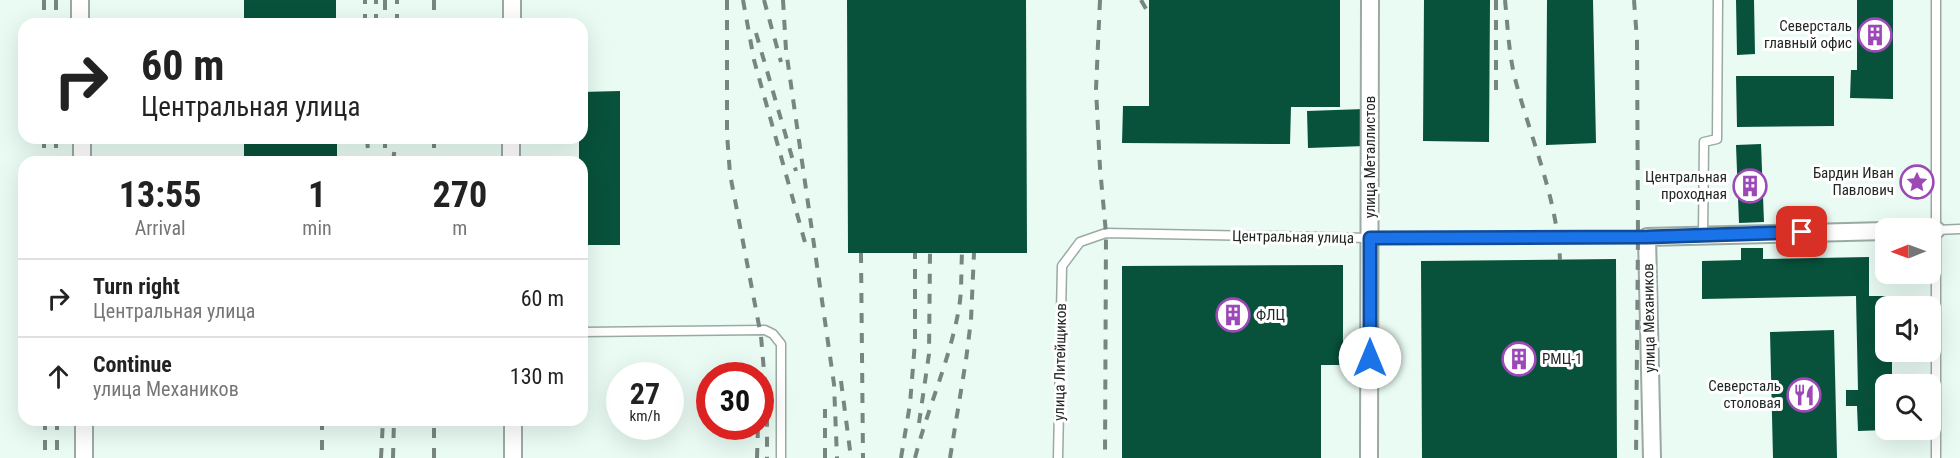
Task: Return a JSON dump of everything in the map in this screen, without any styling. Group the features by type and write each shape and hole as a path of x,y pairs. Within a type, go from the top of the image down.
{"street":[{"path":"80,0 80,18"},
{"path":"512,0 512,18"},
{"name":"улица Металлистов","path":"1369,458 1370,0"},
{"path":"1647,237 1875,231"},
{"name":"улица Механиков","path":"1647,237 1652,458"},
{"path":"84,426 84,458"},
{"path":"513,426 513,458"}],"lane":[{"path":"1702,234 1704,142 1717,139 1718,0"},
{"path":"1933,218 1936,0"},
{"path":"1941,230 1960,229"},
{"name":"Центральная улица","path":"1062,266 1080,242 1106,233 1370,238 1647,237"},
{"name":"улица Литейщиков","path":"1058,458 1062,266"},
{"path":"1934,284 1936,458"},
{"path":"588,332 765,330 773,334 781,344 781,458"}],"building":[{"path":"244,0 336,0 336,18 244,18"},
{"path":"847,0 1026,0 1027,253 848,253"},
{"path":"1149,0 1340,0 1340,107 1291,107 1290,144 1122,143 1123,106 1149,106"},
{"path":"1424,0 1490,0 1489,142 1423,141"},
{"path":"1547,0 1593,0 1596,143 1546,145"},
{"path":"1736,0 1754,0 1755,54 1737,55"},
{"name":"Северсталь главный офис","path":"1857,0 1893,0 1893,99 1850,98 1851,70 1857,70"},
{"path":"1736,76 1834,76 1834,126 1737,127"},
{"path":"620,91 620,245 588,245 588,156 579,156 579,144 588,144 588,92"},
{"path":"1364,109 1365,146 1308,148 1307,111"},
{"path":"244,144 337,144 337,156 244,156"},
{"name":"Центральная проходная","path":"1761,144 1764,222 1739,223 1736,145"},
{"path":"1741,248 1763,248 1763,259 1869,257 1869,296 1875,296 1875,362 1892,362 1892,374 1875,374 1875,430 1858,431 1857,406 1846,406 1846,390 1858,390 1856,296 1702,299 1702,261 1741,260"},
{"name":"РМЦ-1","path":"1616,259 1617,458 1422,458 1421,261"},
{"name":"ФЛЦ","path":"1343,265 1343,365 1321,365 1321,458 1122,458 1122,266"},
{"name":"Северсталь столовая","path":"1834,330 1837,458 1773,458 1770,332"}],"railway":[{"path":"44,0 44,18"},
{"path":"56,0 56,18"},
{"path":"365,0 365,18"},
{"path":"376,0 376,18"},
{"path":"385,0 385,18"},
{"path":"397,0 397,18"},
{"path":"434,0 434,18"},
{"path":"727,0 727,134 730,174 761,336 767,407 767,458"},
{"path":"743,0 754,60 806,246"},
{"path":"764,0 781,62"},
{"path":"783,0 786,50 834,384 837,458"},
{"path":"1100,0 1096,89 1106,233 1105,458"},
{"path":"1141,0 1149,14"},
{"path":"1496,0 1496,92"},
{"path":"1505,0 1514,76 1549,194 1560,260"},
{"path":"1634,0 1637,40 1638,237 1636,458"},
{"path":"756,33 796,171"},
{"path":"44,144 44,156"},
{"path":"56,144 56,156"},
{"path":"368,144 368,156"},
{"path":"385,144 385,156"},
{"path":"394,156 395,144"},
{"path":"434,144 434,156"},
{"path":"861,253 863,458"},
{"path":"901,458 910,404 915,342 915,253"},
{"path":"919,423 929,354 930,253"},
{"path":"915,458 955,327 961,294 962,253"},
{"path":"950,458 971,320 974,253"},
{"path":"841,381 851,458"},
{"path":"825,409 825,458"},
{"path":"45,426 45,458"},
{"path":"57,426 57,458"},
{"path":"322,426 322,458"},
{"path":"381,458 383,426"},
{"path":"393,458 394,426"},
{"path":"434,426 434,458"},
{"path":"757,458 758,440"}],"place":[{"name":"Северсталь главный офис","path":"1875,35"},
{"name":"Бардин Иван Павлович","path":"1917,182"},
{"name":"Центральная проходная","path":"1750,186"},
{"name":"ФЛЦ","path":"1233,315"},
{"name":"РМЦ-1","path":"1519,359"},
{"name":"Северсталь столовая","path":"1804,395"}],"route":[{"path":"1370,358 1370,238 1647,237 1802,232"}]}
